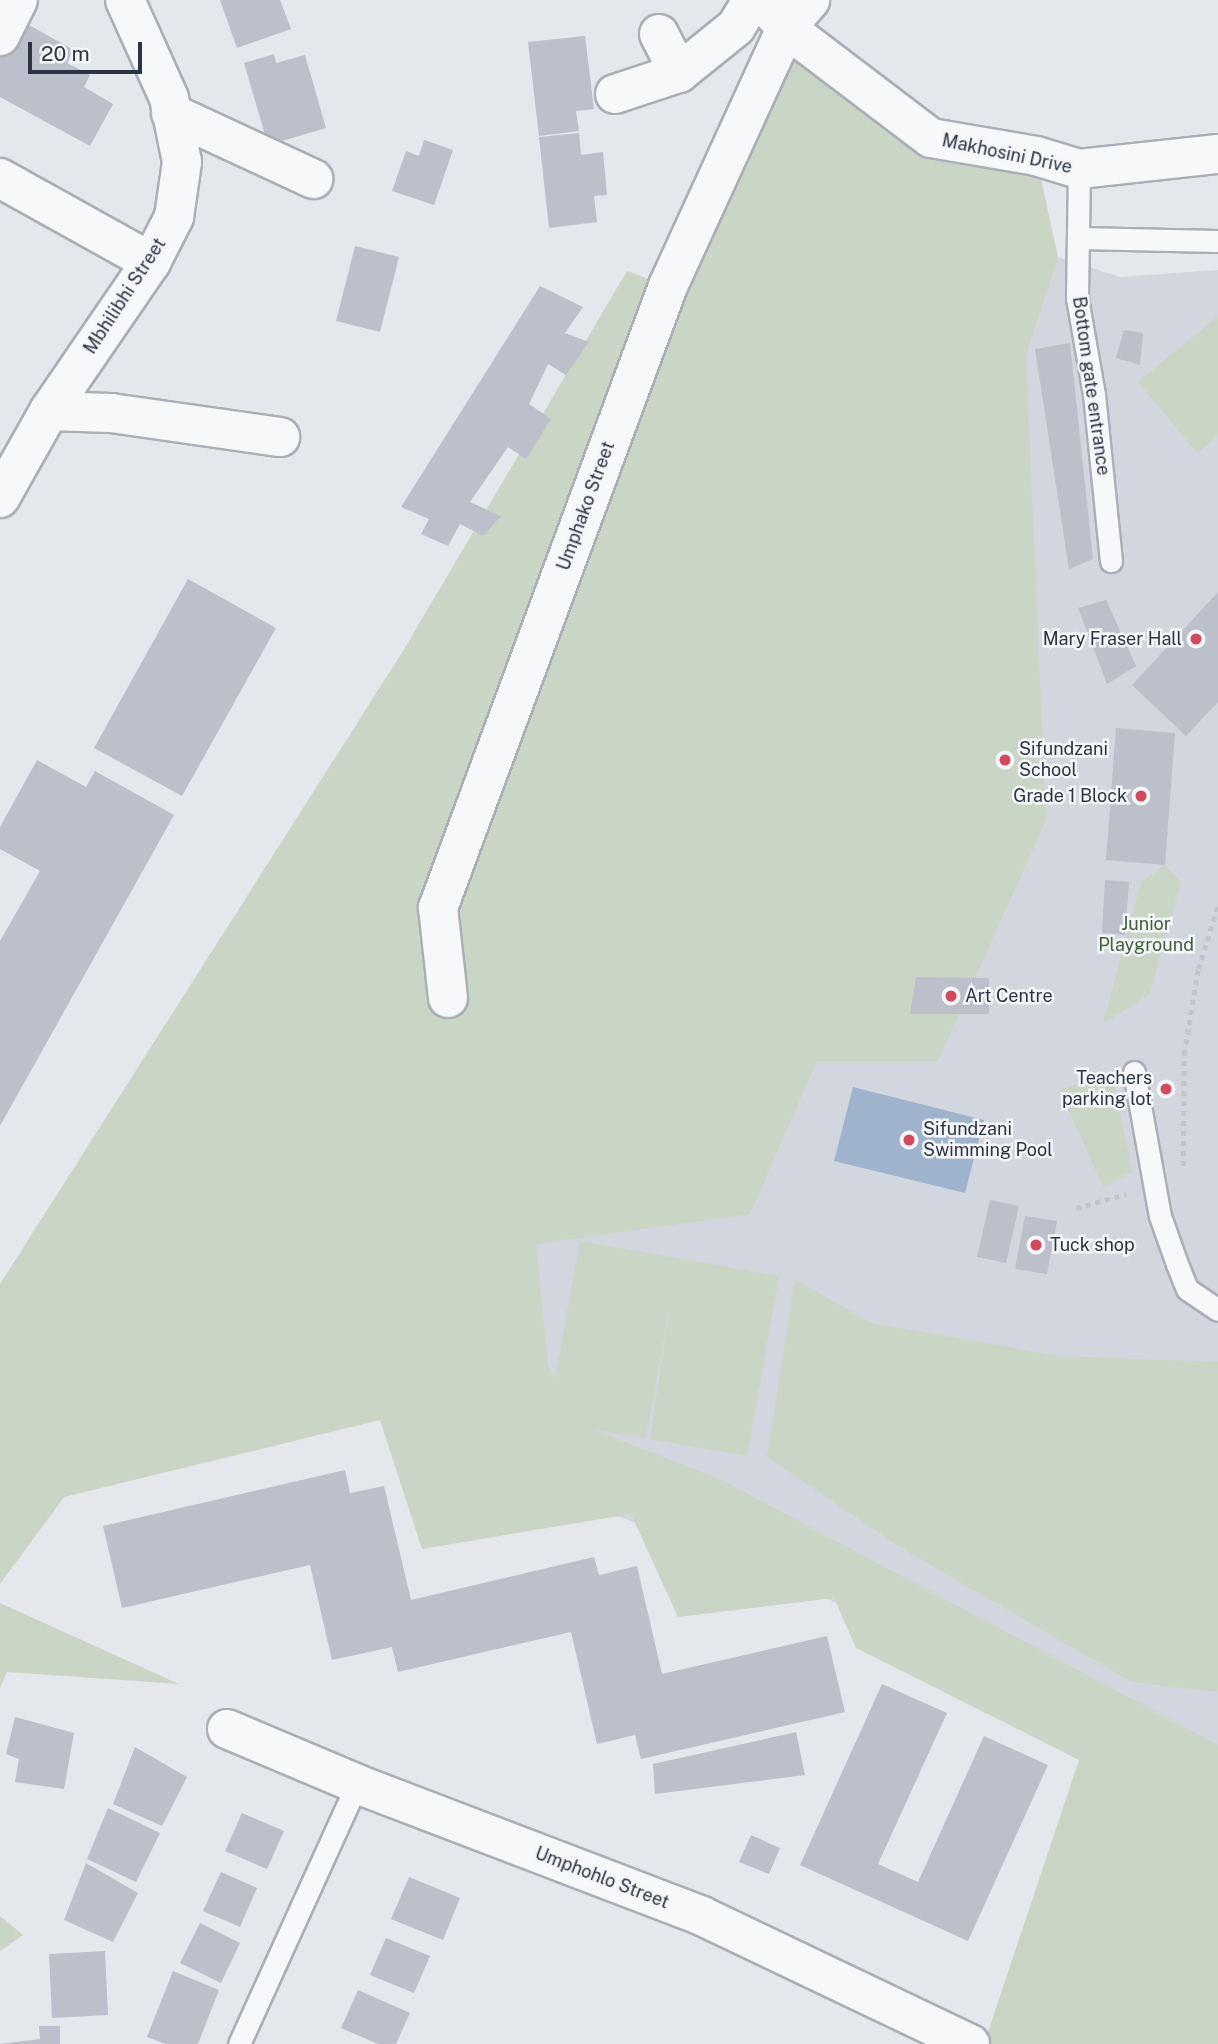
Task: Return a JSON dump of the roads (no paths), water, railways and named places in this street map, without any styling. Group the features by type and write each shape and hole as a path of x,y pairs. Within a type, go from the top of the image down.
{"street":[{"path":"0,36 18,0"},
{"name":"Mbhilibhi Street","path":"0,498 48,411 151,261 174,217 182,162 172,113 125,0"},
{"path":"615,94 679,73 736,27 752,0"},
{"name":"Makhosini Drive","path":"761,0 798,14 932,138 1036,156 1079,169 1218,154"},
{"name":"Umphako Street","path":"448,998 438,908 668,286 798,14"},
{"path":"659,34 679,73"},
{"path":"172,113 313,179"},
{"path":"0,178 151,261"},
{"path":"48,411 111,413 280,437"},
{"name":"Umphohlo Street","path":"227,1729 357,1784 702,1916 970,2044"}],"lane":[{"name":"Bottom gate entrance","path":"1079,169 1077,298 1094,394 1111,561"},
{"path":"1078,238 1218,241"},
{"path":"1135,1072 1156,1191 1187,1289 1218,1310"},
{"path":"239,2044 357,1784"}],"water":[{"name":"Sifundzani Swimming Pool","path":"853,1087 984,1120 965,1193 834,1161"}],"place":[{"name":"Mary Fraser Hall","path":"1196,639"},
{"name":"Sifundzani School","path":"1005,760"},
{"name":"Grade 1 Block","path":"1141,796"},
{"name":"Art Centre","path":"951,996"},
{"name":"Teachers parking lot","path":"1166,1089"},
{"name":"Sifundzani Swimming Pool","path":"909,1140"},
{"name":"Tuck shop","path":"1036,1245"}],"park label":[{"name":"Junior Playground","path":"1146,935"}]}
